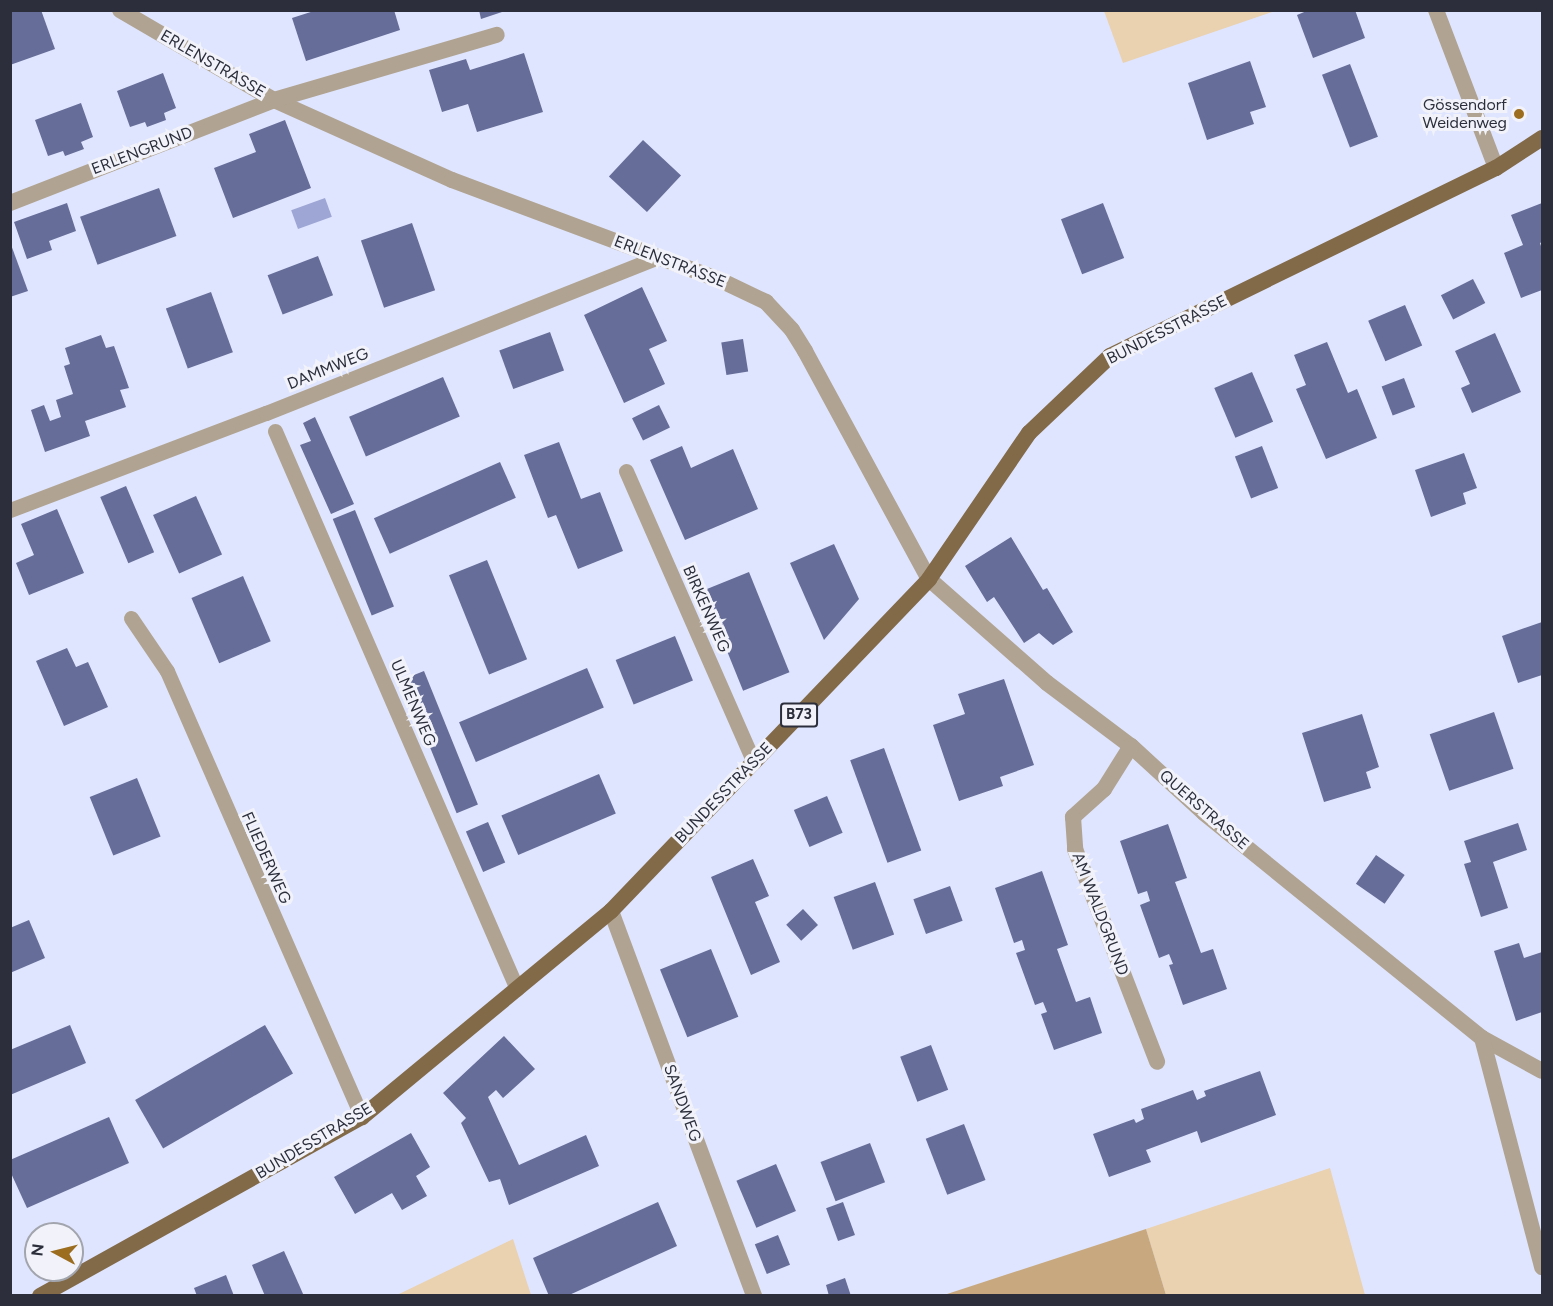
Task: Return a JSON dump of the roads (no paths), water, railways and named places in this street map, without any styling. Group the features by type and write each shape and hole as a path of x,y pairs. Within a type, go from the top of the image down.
{"main road":[{"name":"BUNDESSTRASSE","path":"40,1296 362,1117 611,911 929,579 1029,433 1110,356 1496,168 1542,138"}],"street":[{"name":"ERLENSTRASSE","path":"120,10 274,100 452,180 754,295 770,306 792,330 929,579"},
{"path":"1436,10 1496,168"},
{"name":"ERLENSTRASSE","path":"274,100 497,34"},
{"name":"ERLENGRUND","path":"10,203 274,100"},
{"name":"QUERSTRASSE","path":"929,579 1047,682 1131,746 1204,813 1482,1038 1542,1069"},
{"name":"AM WALDGRUND","path":"1131,746 1104,789 1073,817 1075,849 1157,1062"},
{"name":"SANDWEG","path":"611,911 754,1296"},
{"path":"1482,1038 1542,1267"}],"lane":[{"name":"DAMMWEG","path":"10,510 266,413 657,257"},
{"name":"ULMENWEG","path":"275,431 517,989"},
{"name":"BIRKENWEG","path":"626,471 754,762"},
{"name":"FLIEDERWEG","path":"131,618 166,671 362,1117"}],"water":[{"path":"325,198 332,217 298,229 291,210"}],"place":[{"name":"Gössendorf Weidenweg","path":"1519,114"}]}
